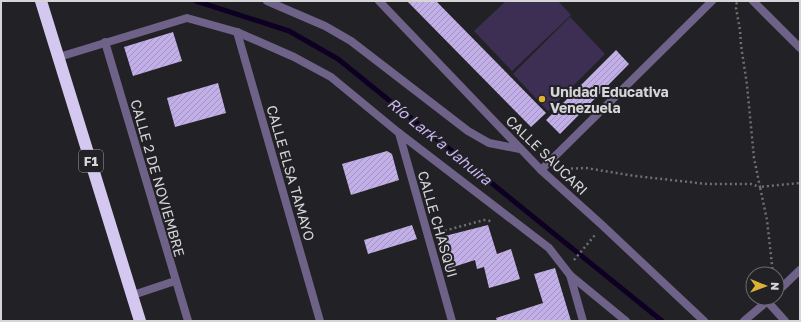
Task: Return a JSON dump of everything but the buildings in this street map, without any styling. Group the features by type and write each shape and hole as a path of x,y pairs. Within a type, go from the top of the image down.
{"highway":[{"name":"F1","path":"41,1 140,321"}],"street":[{"path":"267,1 325,26 351,42 468,131 489,142 520,149"},
{"name":"CALLE SAUCARI","path":"379,1 541,170 704,321"},
{"path":"541,170 712,1"},
{"path":"753,1 800,48"},
{"path":"59,57 187,18 237,32 294,57 331,77 399,133 549,248 570,275 626,321"},
{"name":"CALLE ELSA TAMAYO","path":"237,32 320,321"},
{"name":"CALLE 2 DE NOVIEMBRE","path":"105,42 188,321"},
{"name":"CALLE CHASQUI","path":"399,133 452,321"},
{"path":"785,284 800,270"},
{"path":"570,275 583,321"},
{"path":"133,295 175,281"},
{"path":"744,321 762,306"},
{"path":"774,306 785,321"}],"path":[{"path":"737,1 736,8 747,85 754,158 767,220 772,266"},
{"path":"541,170 586,168 635,176 707,184 751,184 760,187 800,183"},
{"path":"428,235 484,220 494,221"},
{"path":"569,266 595,234"}],"shaded area":[{"path":"506,1 558,1 571,15 512,71 474,31"},
{"path":"570,17 605,54 548,111 513,74"}],"waterway":[{"name":"Río Lark’a Jahuira","path":"196,1 289,31 338,59 662,321"}],"place":[{"name":"Unidad Educativa Venezuela","path":"542,99"}]}
